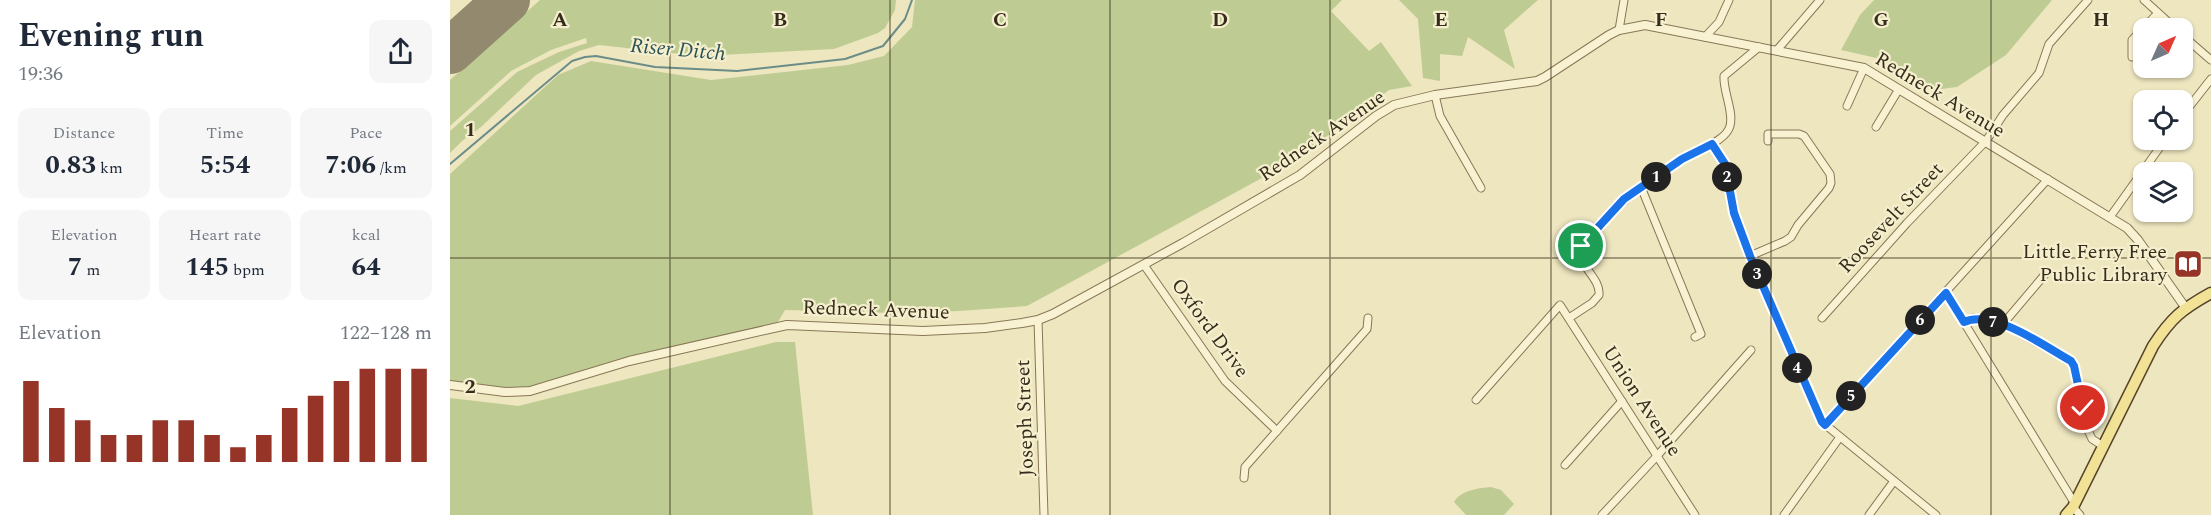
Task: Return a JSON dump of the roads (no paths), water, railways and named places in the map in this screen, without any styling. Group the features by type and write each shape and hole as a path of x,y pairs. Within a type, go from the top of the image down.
{"main road":[{"path":"2073,510 2153,346 2170,321 2185,307 2211,293"}],"street":[{"path":"1619,30 1624,0"},
{"path":"1705,37 1719,22 1729,0"},
{"path":"1777,51 1820,0"},
{"name":"Roosevelt Street","path":"1822,318 1907,223 1986,141 2003,115 2039,73 2049,44 2088,0"},
{"path":"2144,0 2164,18"},
{"path":"2132,57 2132,40 2158,13"},
{"name":"Redneck Avenue","path":"450,385 505,392 530,391 629,361 787,325 922,331 985,328 1038,320 1144,265 1300,175 1385,110 1404,102 1435,95 1537,81 1619,30 1634,26 1656,26 1864,68 2127,228 2185,307"},
{"path":"2193,44 2211,60"},
{"path":"1569,318 1599,296 1598,285 1581,258 1580,252 1584,241 1624,199 1682,159 1712,144 1727,132 1731,123 1724,76 1759,47"},
{"path":"1847,106 1864,68"},
{"path":"2193,102 2211,79"},
{"path":"1876,127 1899,89"},
{"path":"1435,95 1440,116 1481,188"},
{"path":"1750,256 1785,242 1791,237 1831,183 1830,174 1804,136 1768,134 1768,141"},
{"path":"1712,144 1725,164 1734,213 1750,256 1822,422 1936,515"},
{"path":"2110,217 2158,150"},
{"path":"1825,425 2048,179"},
{"path":"1641,187 1701,334 1695,337"},
{"name":"Oxford Drive","path":"1144,265 1225,381 1277,431"},
{"path":"2003,324 2047,272"},
{"path":"1946,293 2073,510"},
{"name":"Union Avenue","path":"1476,400 1560,305 1695,515"},
{"path":"1244,478 1245,468 1367,329 1368,318"},
{"path":"1964,322 1974,318 2003,324 2071,361 2087,428 2092,439 2103,446"},
{"name":"Joseph Street","path":"1038,320 1044,515"},
{"path":"1602,515 1658,456 1751,350"},
{"path":"1565,465 1622,401"},
{"path":"1784,515 1840,437"},
{"path":"1869,515 1894,481"}],"waterway":[{"name":"Riser Ditch","path":"450,164 572,61 596,56 655,67 737,71 845,59 883,46 905,19 912,0"}],"place":[{"name":"Little Ferry Free Public Library","path":"2188,264"}]}
